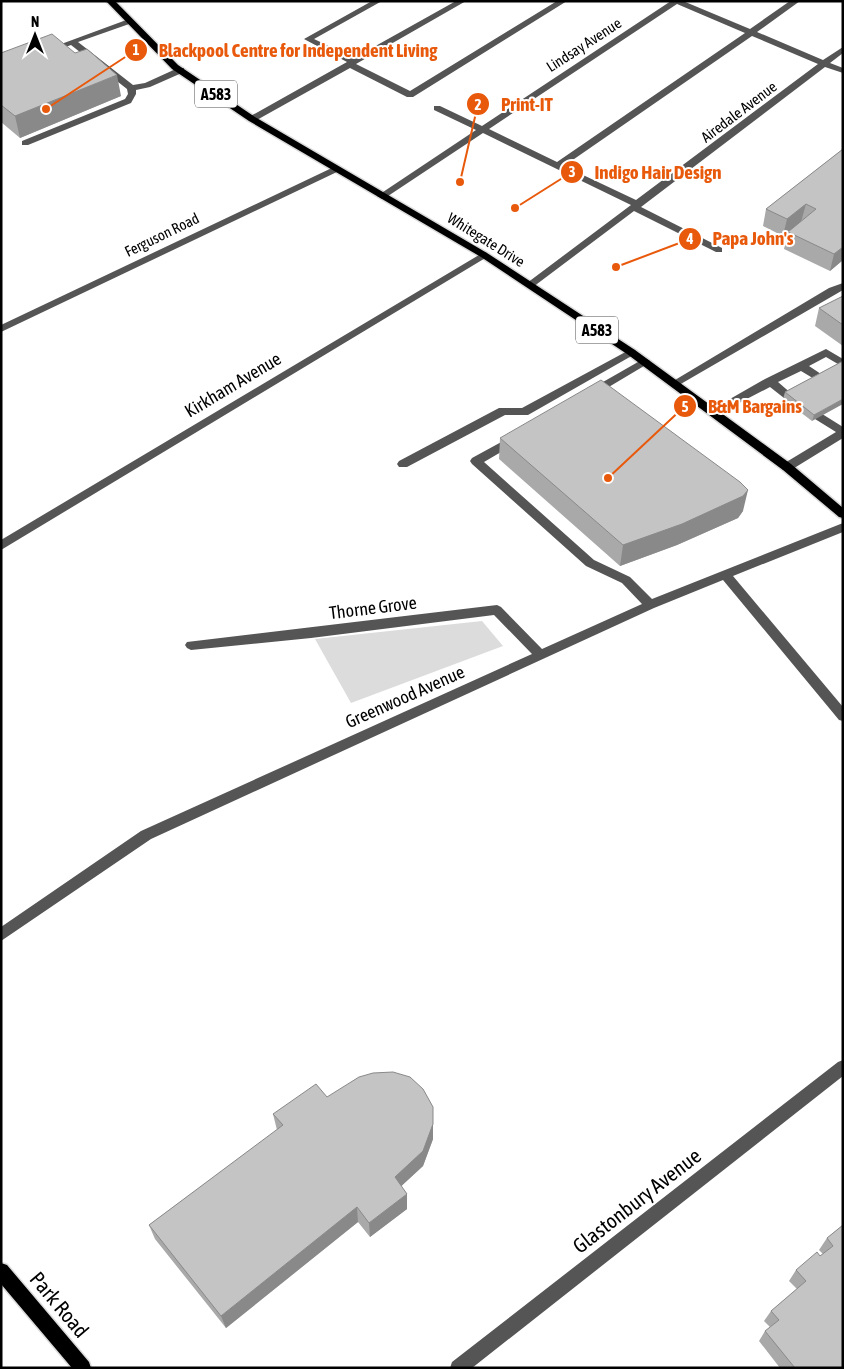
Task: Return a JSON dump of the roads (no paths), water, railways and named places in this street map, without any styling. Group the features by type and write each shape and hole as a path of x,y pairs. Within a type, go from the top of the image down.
{"main road":[{"name":"Whitegate Drive","path":"110,1 181,70 252,119 484,255 631,352 714,411 841,510"},
{"name":"Park Road","path":"1,1271 83,1368"}],"street":[{"path":"378,1 308,39 410,94 563,1"},
{"path":"252,119 462,1"},
{"path":"677,1 843,71"},
{"name":"Lindsay Avenue","path":"382,196 677,1"},
{"path":"558,166 796,1"},
{"path":"37,55 129,21"},
{"path":"25,143 128,100 132,94 131,88 73,42"},
{"name":"Airedale Avenue","path":"530,285 843,50"},
{"path":"131,88 147,85 181,70"},
{"path":"437,108 558,166 720,250"},
{"name":"Ferguson Road","path":"1,329 336,169"},
{"name":"Kirkham Avenue","path":"1,546 484,255"},
{"path":"676,383 833,290 843,286"},
{"path":"403,464 503,411 524,412 631,352"},
{"path":"714,411 826,352 843,364"},
{"path":"586,396 645,362"},
{"path":"801,366 820,378"},
{"path":"769,381 788,395"},
{"path":"787,467 843,432 820,416"},
{"path":"520,435 476,461 590,563 626,580 650,605"},
{"name":"Greenwood Avenue","path":"1,935 146,835 650,605 843,527"},
{"path":"724,574 843,716"},
{"name":"Thorne Grove","path":"191,645 311,633 497,610 541,655"},
{"name":"Glastonbury Avenue","path":"458,1368 843,1067"}],"place":[{"name":"Blackpool Centre for Independent Living","path":"46,109"},
{"name":"Print-IT","path":"460,182"},
{"name":"Indigo Hair Design","path":"515,208"},
{"name":"Papa John's","path":"616,267"},
{"name":"B&M Bargains","path":"608,478"}]}
